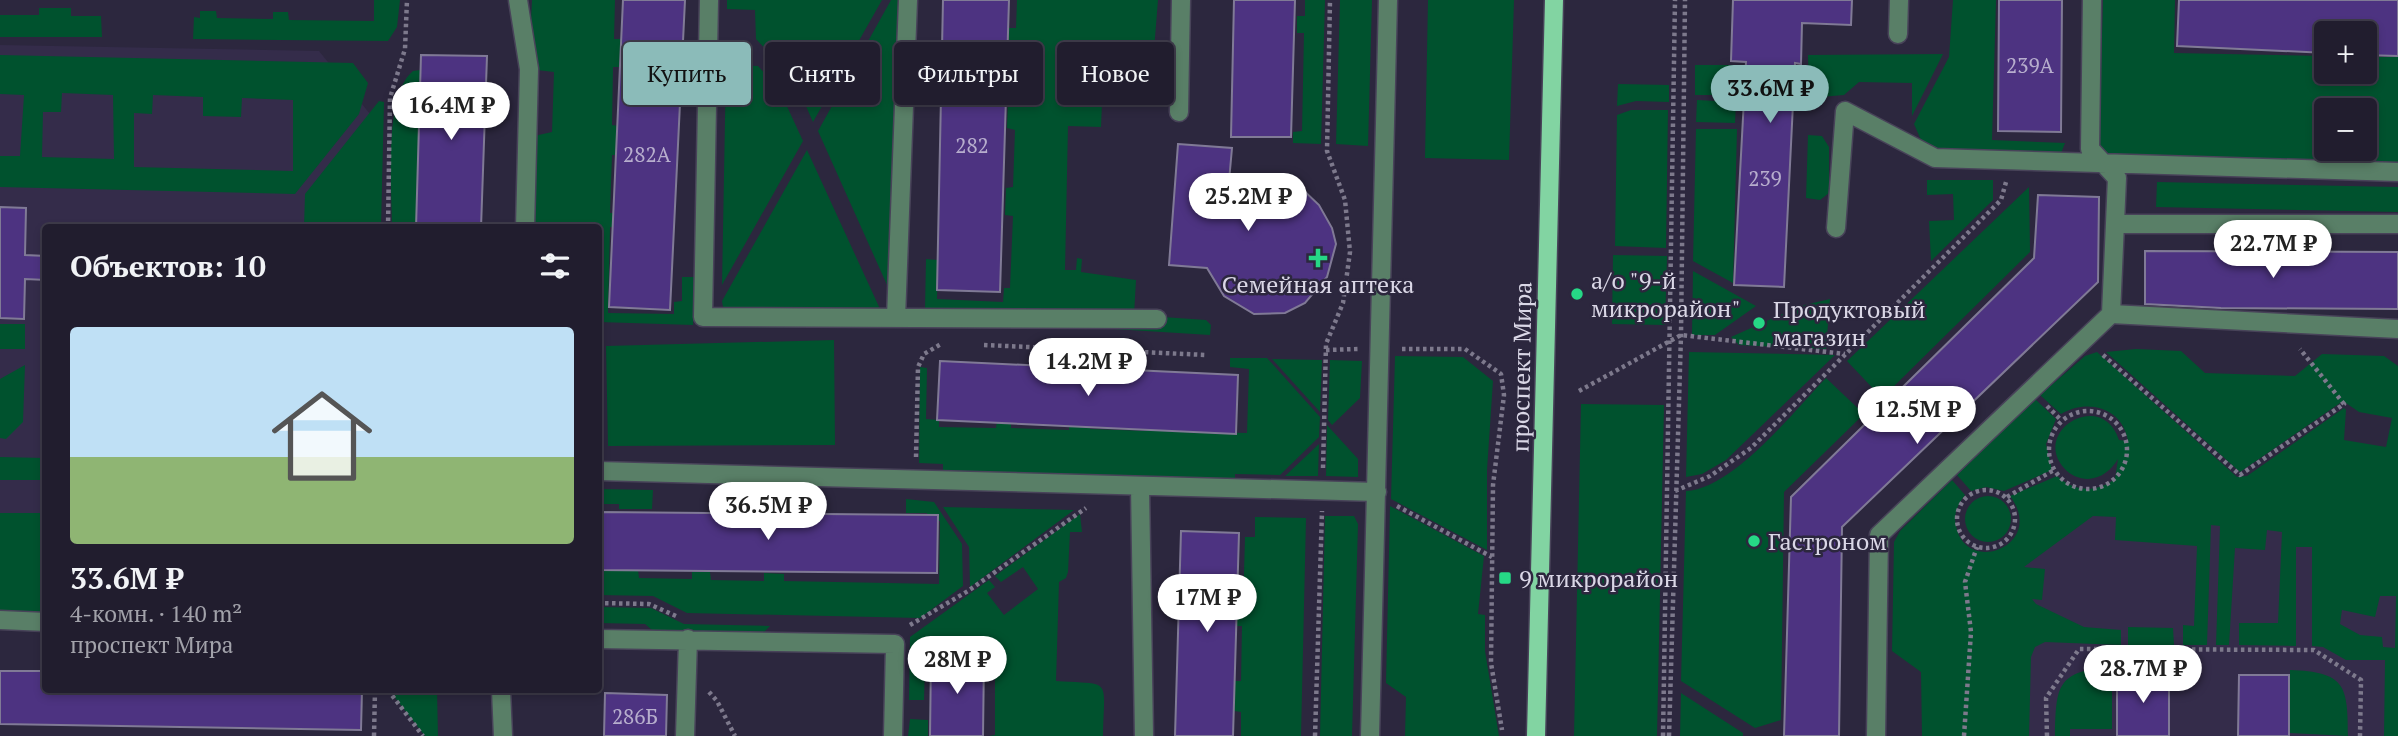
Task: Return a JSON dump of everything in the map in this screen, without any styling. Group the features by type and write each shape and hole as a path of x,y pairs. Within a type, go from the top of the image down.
{"main road":[{"name":"проспект Мира","path":"1536,736 1554,0"}],"lane":[{"path":"518,0 529,69 524,224"},
{"path":"709,0 703,317 1157,319"},
{"path":"896,318 908,0"},
{"path":"1180,112 1181,0"},
{"path":"1370,736 1388,0"},
{"path":"1898,34 1899,0"},
{"path":"2092,0 2091,149 2117,178 2111,314"},
{"path":"1836,228 1845,111 1935,158 2398,172"},
{"path":"2116,224 2398,224"},
{"path":"1877,736 1879,535 2111,314 2398,329"},
{"path":"602,471 1377,492"},
{"path":"1140,486 1144,736"},
{"path":"0,620 42,622"},
{"path":"602,639 895,644 893,736"},
{"path":"685,736 688,639"},
{"path":"501,693 503,736"}],"path":[{"path":"388,224 390,98 405,49 407,0"},
{"path":"1315,736 1326,349 1343,303 1350,252 1345,200 1327,151 1330,0"},
{"path":"1663,736 1675,0"},
{"path":"1670,736 1681,335 1685,0"},
{"path":"1675,491 1710,476 1751,448 2001,201 2011,160"},
{"path":"2084,338 2240,475 2344,404 2281,324"},
{"path":"1579,391 1681,335 1845,355"},
{"path":"916,458 918,367 924,354 945,343"},
{"path":"973,344 1207,355"},
{"path":"1326,349 1465,349 1501,374 1504,395 1493,485 1491,663 1502,730"},
{"path":"2097,412 2119,426 2127,449 2126,462 2111,482 2099,488 2074,487 2054,470 2049,445 2061,420 2071,414 2097,412"},
{"path":"2007,498 2054,470"},
{"path":"1990,489 2007,498 2015,514 2012,533 1997,546 1977,547 1961,534 1958,525 1959,507 1968,493 1990,489"},
{"path":"1377,492 1492,557"},
{"path":"906,627 968,591 1089,506"},
{"path":"1964,736 1971,632 1965,582 1977,547"},
{"path":"2047,736 2046,698 2079,649 2314,650 2361,680 2360,736"},
{"path":"374,736 375,693"},
{"path":"390,693 423,736"}],"shaded area":[{"path":"0,45 319,51 370,114 366,224 42,224 42,528 0,527"},
{"path":"2086,501 2398,509 2398,736 2001,736 2005,564"}],"green space":[{"path":"374,0 400,0 397,27 388,41 193,39 194,17 200,18 200,11 216,11 217,18 273,19 273,12 288,12 289,20 374,21"},
{"path":"532,0 615,0 614,39 621,39 620,67 613,67 612,125 619,126 619,155 612,155 610,213 618,213 617,227 610,227 608,313 674,314 674,302 682,301 682,277 695,277 693,325 602,322 602,224 529,224 534,136 552,132 554,72 537,70 529,61"},
{"path":"727,0 882,0 858,42 765,42 765,48 756,39 755,10 727,9"},
{"path":"891,0 904,0 903,42 894,42 894,105 901,105 896,305 818,131 832,105 880,105 880,42 868,42"},
{"path":"1017,0 1158,0 1155,42 1057,42 1057,105 1102,105 1101,127 1068,126 1065,270 1076,270 1077,258 1082,259 1081,272 1136,280 1134,315 1206,320 1211,325 1210,335 1017,323 925,310 926,259 938,260 937,299 1003,302 1004,288 1010,288 1013,216 1005,215 1006,188 1013,187 1015,130 1007,128 1008,105 1043,105 1043,42 1009,41 1009,28 1016,28"},
{"path":"1305,0 1325,0 1321,144 1293,143 1293,132 1302,131 1304,33 1297,33 1297,16 1305,16"},
{"path":"1340,0 1372,0 1368,146 1336,144"},
{"path":"1428,0 1514,0 1509,160 1425,158"},
{"path":"1953,0 1996,0 1992,140 2065,143 2060,156 1936,149 1921,140 1914,124 1949,57"},
{"path":"2103,0 2175,0 2174,53 2314,56 2314,84 2377,84 2377,57 2398,57 2398,163 2102,156 2099,139"},
{"path":"39,8 71,8 71,16 101,16 102,37 0,37 0,15 39,15"},
{"path":"1943,54 1912,116 1912,83 1859,82 1844,95 1809,98 1808,55"},
{"path":"0,55 353,63 368,83 359,114 295,194 0,187 0,156 20,156 24,95 0,94","holes":["62,93 113,95 114,159 42,157 43,112 61,112","153,95 203,97 203,116 241,117 242,98 293,100 293,171 134,167 134,113 152,114"]},
{"path":"1695,65 1735,65 1735,95 1695,95"},
{"path":"751,66 758,66 765,74 765,105 786,105 803,141 722,285 725,105 751,105"},
{"path":"420,70 419,136 424,224 392,224 393,121 403,83 413,71"},
{"path":"1618,84 1669,85 1669,102 1636,101 1617,106"},
{"path":"1697,100 1736,102 1735,123 1696,122"},
{"path":"379,101 384,102 381,224 304,224 305,194"},
{"path":"805,105 823,105 813,122"},
{"path":"1631,110 1668,110 1666,248 1615,246 1617,115"},
{"path":"1696,129 1737,129 1733,283 1693,261"},
{"path":"1808,135 1822,136 1829,147 1829,193 1820,200 1806,198"},
{"path":"807,150 886,322 875,328 741,327 731,320 724,309 722,301"},
{"path":"1927,180 1993,180 1993,200 1931,261 1929,221 1954,220 1953,194 1927,195"},
{"path":"2157,182 2398,187 2398,212 2156,207"},
{"path":"2029,187 2030,252 1882,398 1847,361"},
{"path":"1613,255 1667,256 1665,325 1612,324"},
{"path":"1693,271 1756,306 1715,335 1692,335"},
{"path":"1830,299 1826,349 1739,345 1731,337 1800,306"},
{"path":"0,324 25,324 25,349 0,349"},
{"path":"834,340 835,445 608,446 606,346"},
{"path":"2136,349 2181,351 2205,373 2295,376 2322,354 2384,356 2398,366 2398,736 2384,736 2385,660 2346,660 2323,647 2312,646 2312,547 2296,547 2296,646 2239,645 2239,623 2278,623 2282,532 2267,530 2265,550 2235,548 2229,645 2216,645 2220,526 2211,525 2207,645 2183,645 2183,625 2194,626 2197,546 2115,540 2116,517 2093,516 2024,567 2045,569 2042,600 2032,599 2036,604 2084,627 2121,630 2121,645 2045,642 2035,647 2031,657 2029,736 1922,736 1921,672 1892,651 1894,542 1900,531 1952,480 1965,495 1955,517 1963,541 1974,550 1987,552 2001,548 2012,540 2019,529 2019,513 2010,496 2057,476 2071,485 2085,489 2100,487 2115,479 2118,459 2109,470 2098,477 2085,479 2072,475 2064,468 2056,454 2056,441 2062,429 2085,416 2099,417 2110,425 2119,440 2128,441 2119,421 2103,409 2093,407 2071,409 2061,414 2040,395 2085,356 2097,352 2237,477 2247,476 2344,408 2344,440 2386,447 2392,418 2359,412 2343,401 2240,472 2106,352","holes":["2380,596 2396,596 2395,648 2383,647 2382,637 2360,635 2340,624 2342,610 2375,617"]},
{"path":"1689,352 1835,355 1726,460 1702,474 1686,477"},
{"path":"1395,356 1463,357 1493,381 1487,470 1487,550 1391,499"},
{"path":"1230,358 1267,358 1320,417 1319,437 1280,475 1235,474 1235,481 943,475 943,464 919,463 920,367 927,368 926,419 939,420 939,427 996,428 997,421 1011,422 1011,428 1069,430 1069,423 1090,423 1090,429 1147,431 1148,423 1163,431 1247,433 1249,369 1230,367"},
{"path":"1272,359 1322,360 1320,412"},
{"path":"1330,360 1362,361 1360,398 1332,425 1328,420"},
{"path":"25,365 23,422 6,439 0,438 0,379"},
{"path":"1826,378 1864,414 1784,492 1781,720 1755,728 1681,681 1686,491 1704,487 1743,463"},
{"path":"2035,399 2056,419 2046,444 2052,470 2004,491 1986,487 1971,491 1957,475"},
{"path":"1581,404 1664,405 1657,736 1574,736"},
{"path":"1327,425 1358,459 1358,477 1326,476"},
{"path":"1319,444 1318,476 1285,476"},
{"path":"0,457 42,458 42,480 0,480"},
{"path":"602,489 653,490 652,509 619,509 619,504 602,504"},
{"path":"1988,496 2004,503 2011,519 2004,535 1988,542 1972,535 1965,519 1972,503"},
{"path":"906,499 934,502 962,544 963,586 920,618 687,613 653,596 602,595 603,570 638,570 639,578 692,579 692,572 710,572 711,580 764,581 764,573 784,574 784,581 939,584 940,521 927,521 927,513 906,513"},
{"path":"1390,506 1484,556 1478,614 1485,615 1485,651 1499,736 1405,736 1406,697 1386,683"},
{"path":"943,507 1074,510 970,587 969,547"},
{"path":"0,513 42,513 42,617 0,616"},
{"path":"1080,514 1082,532 1070,532 1068,572 1066,578 1059,582 1056,681 1096,684 1101,688 1104,693 1103,736 989,736 995,735 995,652 933,649 932,664 925,664 924,700 909,700 910,637 989,580 995,587 987,593 1004,615 1038,589 1023,567 1001,582 995,576"},
{"path":"1325,516 1354,516 1358,524 1352,736 1320,736"},
{"path":"1255,517 1306,518 1301,736 1241,736 1241,712 1234,711 1235,681 1241,681 1242,626 1235,626 1236,609 1243,609 1245,537 1255,537"},
{"path":"602,607 651,608 684,624 770,626 763,633 652,630 645,624 602,623"},
{"path":"2128,627 2173,628 2174,645 2128,645"},
{"path":"2112,667 2112,729 2070,729 2070,736 2055,736 2057,704 2063,684 2080,672"},
{"path":"2290,670 2322,674 2333,678 2340,685 2347,704 2348,736 2290,733"},
{"path":"391,693 437,693 438,736 425,736"},
{"path":"1681,693 1743,733 1743,736 1680,736"},
{"path":"910,719 928,720 928,736 908,736"}],"building":[{"path":"623,0 685,0 683,42 623,42 623,105 680,105 670,310 609,307"},
{"path":"943,0 1009,0 1008,42 942,42"},
{"path":"1234,0 1295,0 1291,137 1231,137"},
{"path":"1733,0 1852,0 1851,25 1802,23 1801,64 1795,63 1784,287 1734,285 1746,62 1731,61"},
{"path":"1999,0 2062,0 2061,132 1998,131"},
{"path":"2179,0 2398,0 2398,56 2377,55 2377,21 2314,21 2314,52 2177,46"},
{"path":"421,55 487,56 481,224 416,224"},
{"path":"941,105 1006,105 1000,292 937,290"},
{"path":"1178,144 1232,148 1229,181 1299,186 1319,205 1332,228 1336,244 1327,277 1305,303 1285,313 1254,314 1224,296 1207,268 1169,265"},
{"path":"2038,195 2099,197 2098,282 1842,527 1839,736 1784,736 1791,497 2034,258"},
{"path":"0,207 26,208 25,255 42,256 42,280 25,279 24,319 0,318"},
{"path":"2145,251 2398,252 2398,309 2221,308 2145,304"},
{"path":"940,361 1238,375 1236,434 937,420"},
{"path":"602,512 938,515 937,573 602,570"},
{"path":"1181,531 1239,533 1233,736 1175,736"},
{"path":"931,656 984,657 983,736 930,736"},
{"path":"0,671 42,671 42,693 362,693 361,730 0,724"},
{"path":"2117,674 2169,674 2169,736 2117,736"},
{"path":"2239,675 2289,675 2289,736 2238,736"},
{"path":"605,693 667,695 666,736 604,736"}],"place":[{"name":"Семейная аптека","path":"1318,258"},
{"name":"а/о \"9-й микрорайон\"","path":"1577,294"},
{"name":"Продуктовый магазин","path":"1759,323"},
{"name":"Гастроном","path":"1754,541"},
{"name":"9 микрорайон","path":"1505,578"}]}
